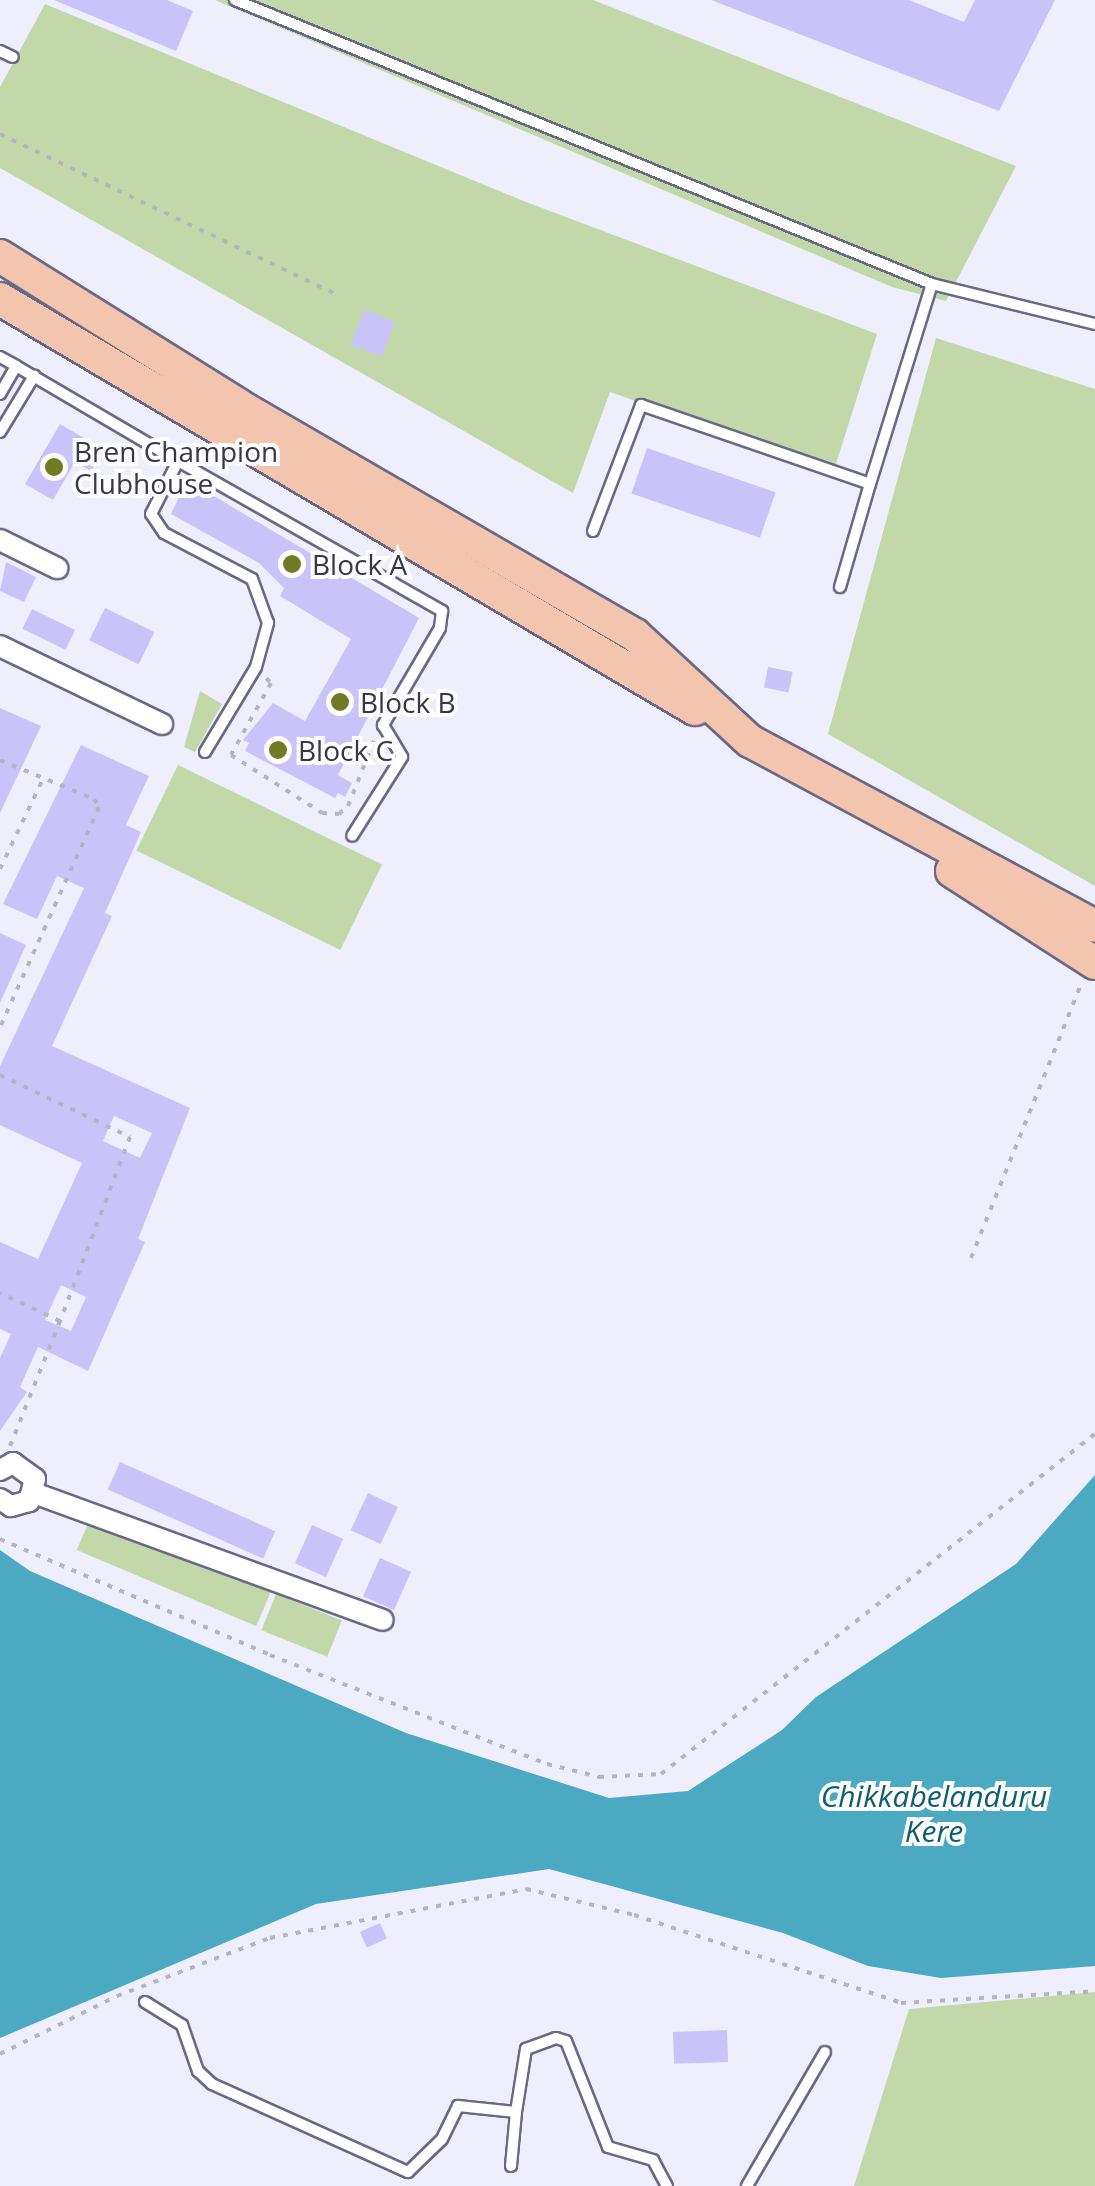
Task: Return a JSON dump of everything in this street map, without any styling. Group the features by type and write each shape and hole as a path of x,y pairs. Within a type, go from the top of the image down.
{"main road":[{"path":"0,256 238,405 635,635 750,741 1095,926"},
{"path":"0,299 750,741 1093,962"}],"street":[{"path":"0,540 58,568"},
{"path":"0,646 162,724"},
{"path":"0,1470 27,1467 34,1493"},
{"path":"0,1500 21,1505 34,1493"},
{"path":"34,1493 383,1620"}],"lane":[{"path":"235,0 932,284 1095,324"},
{"path":"0,51 14,57"},
{"path":"840,587 932,284"},
{"path":"0,357 442,611 440,628 383,726 402,757 352,836"},
{"path":"0,394 16,366"},
{"path":"0,432 34,376"},
{"path":"594,531 641,405 870,484"},
{"path":"178,461 151,514 164,532 252,579 268,623 256,667 205,752"},
{"path":"145,2002 182,2025 198,2071 212,2084 408,2172 442,2139 458,2106 516,2112"},
{"path":"510,2166 530,2042 566,2041 598,2133 622,2156 661,2166 667,2186"},
{"path":"747,2186 825,2052"}],"path":[{"path":"0,134 337,296"},
{"path":"256,667 272,684 232,755 322,813 338,814 348,806 383,726"},
{"path":"0,760 94,798 98,819 0,1027"},
{"path":"0,869 42,778"},
{"path":"971,1258 1093,962"},
{"path":"0,1074 130,1136 0,1470"},
{"path":"0,1293 60,1321"},
{"path":"0,1539 547,1764 599,1777 661,1774 1095,1434"},
{"path":"270,1938 526,1889 634,1914 901,2003 1095,1992"}],"green space":[{"path":"215,0 593,0 1016,166 946,301 892,287"},
{"path":"45,4 526,202 877,334 834,470 610,392 573,493 0,168 0,87"},
{"path":"936,338 1095,389 1095,886 828,734"},
{"path":"200,691 222,704 195,752 184,747"},
{"path":"178,765 382,865 340,950 136,850"},
{"path":"92,1514 271,1590 256,1626 77,1550"},
{"path":"276,1594 342,1621 327,1657 261,1630"},
{"path":"1095,1992 1095,2186 854,2186 909,2009"}],"water":[{"name":"Chikkabelanduru Kere","path":"1095,1475 1095,1966 941,1978 868,1966 783,1933 549,1869 316,1904 0,2038 0,1550 30,1571 406,1733 609,1798 688,1791 782,1730 816,1697 1016,1564"}],"building":[{"path":"54,0 167,0 193,11 176,51"},
{"path":"711,0 909,0 964,22 975,0 1055,0 999,111"},
{"path":"364,310 395,322 382,356 351,345"},
{"name":"Bren Champion Clubhouse","path":"60,424 103,449 91,471 75,462 53,500 25,484"},
{"path":"647,448 776,492 760,538 631,493"},
{"path":"187,480 419,618 338,775 352,783 345,797 338,793 335,798 245,751 249,743 243,740 273,703 305,721 351,639 280,596 284,588 259,563 171,514"},
{"path":"6,562 36,577 24,602 0,591"},
{"path":"105,608 154,632 139,664 89,640"},
{"path":"32,609 75,630 65,650 22,629"},
{"path":"768,667 793,672 789,692 764,688"},
{"path":"0,708 41,726 0,813"},
{"path":"81,745 149,776 126,825 141,832 105,913 112,916 52,1046 190,1108 138,1239 145,1242 88,1371 38,1347 20,1387 27,1392 0,1431 0,1358 11,1334 0,1329 0,1242 38,1259 82,1163 0,1125 0,1066 84,888 57,876 37,919 3,904","holes":["114,1116 152,1133 140,1158 103,1141","61,1285 86,1297 71,1331 45,1320"]},
{"path":"0,933 26,945 0,1003"},
{"path":"120,1462 275,1531 263,1559 108,1489"},
{"path":"368,1493 398,1507 381,1544 351,1530"},
{"path":"312,1525 343,1539 326,1577 295,1563"},
{"path":"380,1558 411,1572 394,1610 363,1596"},
{"path":"380,1923 387,1939 367,1947 360,1932"},
{"path":"727,2030 728,2062 674,2064 673,2032"}],"place":[{"name":"Bren Champion Clubhouse","path":"54,467"},
{"name":"Block A","path":"292,564"},
{"name":"Block B","path":"340,702"},
{"name":"Block C","path":"278,750"}]}
